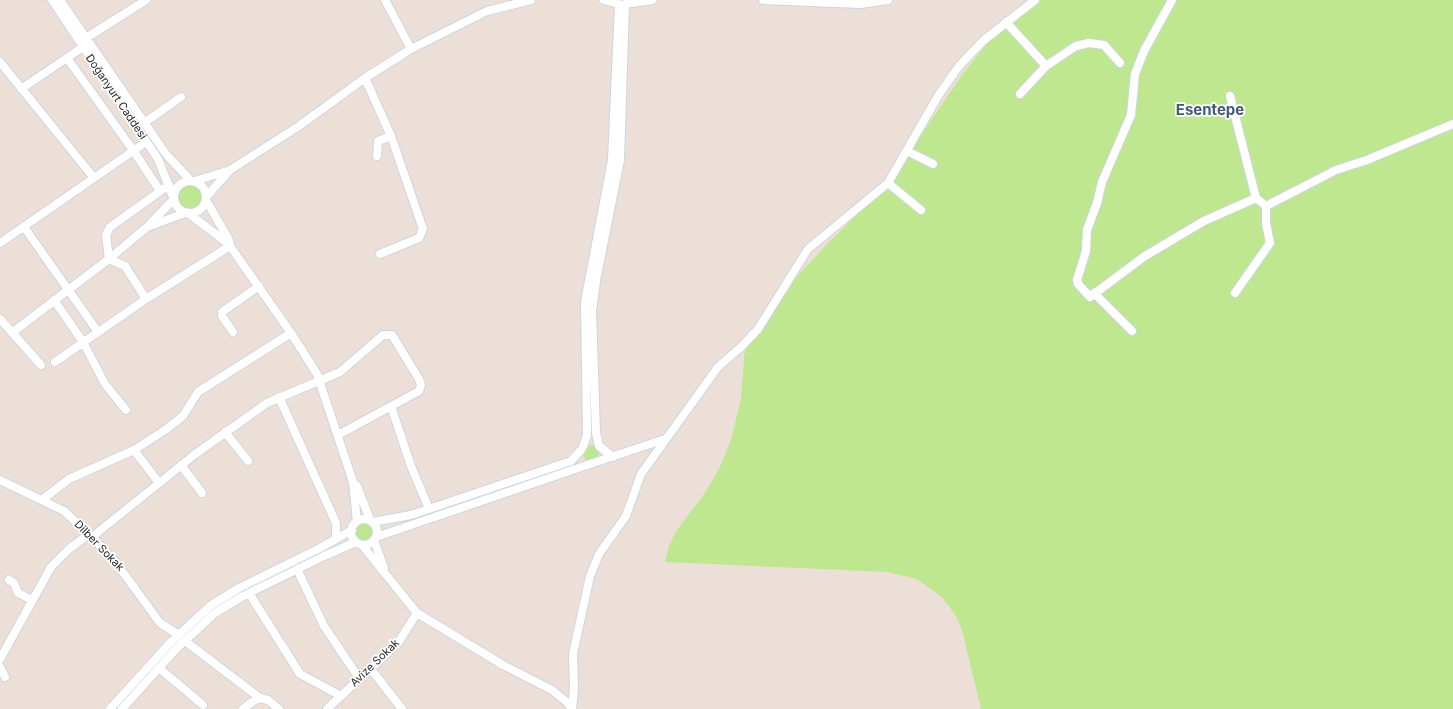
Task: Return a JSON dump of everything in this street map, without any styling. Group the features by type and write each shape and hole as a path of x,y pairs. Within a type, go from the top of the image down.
{"street":[{"name":"Doğanyurt Caddesi","path":"52,0 158,159 173,198"},
{"name":"Doğanyurt Caddesi","path":"60,0 166,154 193,181"},
{"path":"86,38 146,0"},
{"path":"385,0 410,49"},
{"path":"13,332 147,227 173,198 179,185 230,170 299,126 365,78 410,49 487,11 531,0"},
{"path":"604,0 622,2 652,0"},
{"path":"764,0 860,4 888,0"},
{"path":"572,709 574,688 573,654 590,576 600,554 626,516 641,474 718,367 758,329 808,249 888,183 938,96 959,66 984,40 1035,0"},
{"path":"1172,0 1144,51 1135,74 1131,115 1102,182 1087,230 1086,251 1077,280 1078,284 1090,297 1145,256 1191,229 1256,198"},
{"path":"595,463 602,454 596,433 592,311 596,281 620,160 622,2"},
{"path":"595,463 583,460 582,449 587,435 585,302 612,160 622,2"},
{"path":"1006,22 1046,66"},
{"path":"1020,94 1046,66 1076,46 1089,43 1104,45 1120,63"},
{"path":"21,89 83,47"},
{"path":"67,58 133,150 160,191"},
{"path":"0,62 94,178"},
{"path":"365,78 391,136 423,232 419,238 380,254"},
{"path":"1230,96 1256,198 1266,206"},
{"path":"144,123 181,97"},
{"path":"1266,206 1336,170 1382,154 1453,124"},
{"path":"377,156 378,142 391,136"},
{"path":"0,243 146,142"},
{"path":"907,151 933,164"},
{"path":"147,227 187,213 198,211 203,206 206,198 230,170"},
{"path":"193,181 203,187 206,198 229,240 230,246"},
{"path":"888,183 921,210"},
{"path":"108,259 106,235 108,230 169,185"},
{"path":"173,198 177,207 230,246 309,359 320,382 353,482 357,486 371,521 377,527 375,538 386,575"},
{"path":"1235,293 1270,243 1266,223 1266,206"},
{"path":"24,227 98,332"},
{"path":"55,362 146,299 230,246"},
{"path":"108,259 125,266 146,299"},
{"path":"233,332 222,316 222,312 259,286"},
{"path":"1094,294 1132,331"},
{"path":"54,300 83,342 105,384 126,410"},
{"path":"0,319 41,365"},
{"path":"42,500 68,479 134,450 183,416 198,392 291,333"},
{"path":"0,659 51,567 225,432 278,397 320,382 340,372 383,334 389,334 394,337 420,379 421,385 419,391 338,435"},
{"path":"278,397 336,524 336,539"},
{"path":"391,406 411,466 429,509"},
{"path":"225,432 248,461"},
{"path":"110,709 182,638 215,613 249,593 297,569 359,543 369,544 375,538 665,439"},
{"path":"357,521 363,519 371,521 402,518 429,509 571,461 582,449 591,443 599,446 614,457"},
{"path":"134,450 159,483"},
{"path":"181,465 202,492"},
{"name":"Dilber Sokak","path":"0,480 64,511 91,535 133,583 160,623 260,698 268,700 279,709"},
{"path":"353,482 352,488 356,505 357,521 352,530 352,536 417,613 504,665 552,690 568,703 572,709"},
{"path":"122,709 159,668 182,638 210,606 239,588 352,530"},
{"path":"297,569 324,626 359,678"},
{"path":"9,580 14,583 18,593 32,600"},
{"path":"249,593 300,674 341,696"},
{"name":"Avize Sokak","path":"327,709 398,643 417,613"},
{"path":"0,667 5,677"},
{"path":"159,668 203,705"},
{"path":"370,668 402,709"},
{"path":"243,709 260,698"}],"green space":[{"path":"1028,0 1453,0 1453,709 981,709 962,630 956,616 942,597 917,579 888,572 665,562 669,546 676,531 705,493 720,467 731,440 741,398 745,346 795,279 827,244 870,202 915,144 964,72 992,38"},
{"path":"190,183 200,187 204,197 200,207 190,211 180,207 176,197 180,187"},
{"path":"588,445 594,445 599,450 597,459 594,461 588,461 583,456 583,450"},
{"path":"364,523 370,526 373,532 370,538 364,541 358,538 355,532 358,526"}],"district":[{"name":"Esentepe","path":"1210,110"}]}
